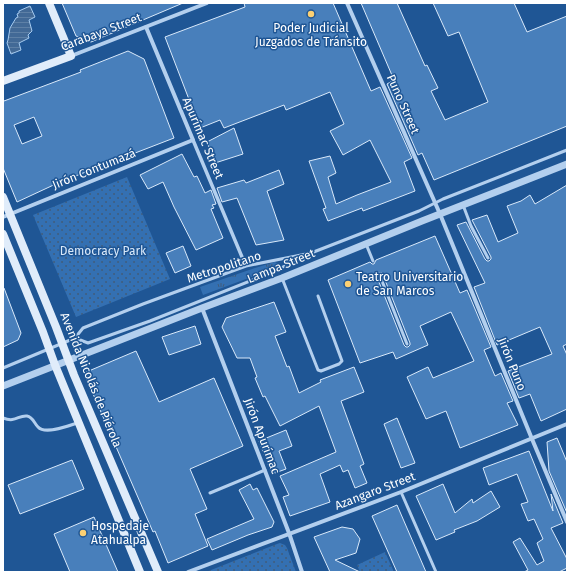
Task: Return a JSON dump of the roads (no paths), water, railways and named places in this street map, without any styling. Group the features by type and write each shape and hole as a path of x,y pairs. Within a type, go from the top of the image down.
{"main road":[{"path":"49,3 71,56"},
{"name":"Carabaya Street","path":"3,81 71,56"},
{"name":"Avenida Nicolás de Piérola","path":"3,197 6,216 62,344 158,572"},
{"path":"3,234 54,365 140,572"}],"street":[{"name":"Carabaya Street","path":"71,56 207,3"},
{"name":"Puno Street","path":"347,3 440,214"},
{"name":"Apurímac Street","path":"146,27 242,258"},
{"name":"Jirón Contumazá","path":"6,216 194,140"},
{"name":"Lampa Street","path":"3,386 282,278 567,164"},
{"name":"Jirón Puno","path":"440,214 567,522"},
{"name":"Jirón Apurímac","path":"202,308 289,533 302,572"},
{"name":"Azangaro Street","path":"188,572 401,492 567,424"}],"lane":[{"name":"Metropolitano","path":"3,368 75,338 83,328 143,304 246,266 311,252 418,211 443,199 567,150"},
{"path":"463,205 471,226 488,258"},
{"path":"366,244 373,261"},
{"path":"75,338 88,343 143,324 275,271 311,252"},
{"path":"380,276 407,344"},
{"path":"282,278 318,370 321,371 339,364 342,361 318,296"},
{"path":"3,418 15,420 25,416 30,416 42,430 56,429 78,423"},
{"path":"210,493 265,470"},
{"path":"401,492 436,572"}],"place":[{"name":"Poder Judicial Juzgados de Tránsito","path":"311,14"},
{"name":"Teatro Universitario de San Marcos","path":"348,284"},
{"name":"Hospedaje Atahualpa","path":"83,533"}],"park label":[{"name":"Democracy Park","path":"103,251"}]}
